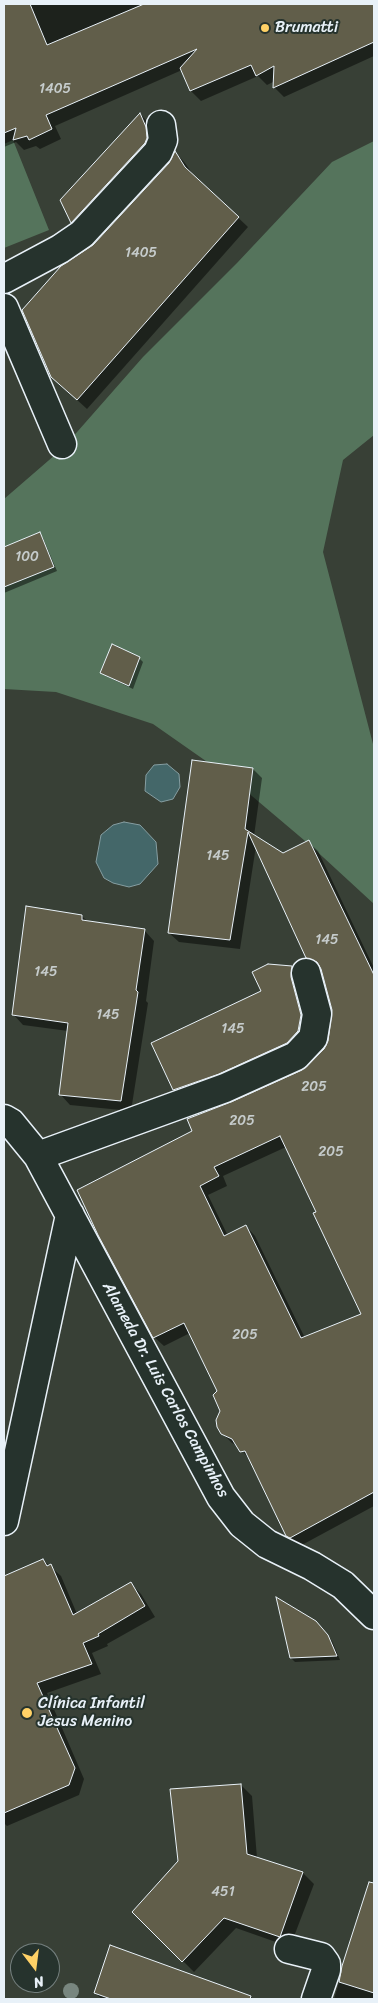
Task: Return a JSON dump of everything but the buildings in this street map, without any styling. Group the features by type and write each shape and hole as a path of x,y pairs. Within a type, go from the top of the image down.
{"street":[{"path":"4,279 71,243 82,234 158,152 163,140 161,125"},
{"path":"4,308 62,444"},
{"path":"38,1156 225,1088 296,1056 313,1038 317,1014 306,973"},
{"name":"Alameda Dr. Luis Carlos Campinhos","path":"4,1119 11,1123 38,1156 221,1497 242,1524 268,1544 312,1566 343,1585 374,1615"},
{"path":"4,1521 70,1215"},
{"path":"289,1950 321,1957 326,1964 327,1967 316,1999"}],"green space":[{"path":"13,140 49,230 4,248 4,144"},
{"path":"374,141 374,435 343,460 323,552 373,744 374,904 311,846 233,780 153,724 56,692 4,689 4,499 63,448 143,357 237,263 332,162"}],"water":[{"path":"167,764 179,774 180,787 173,799 161,802 145,791 146,775 154,765"},
{"path":"124,822 140,825 156,842 158,864 140,884 129,887 113,883 104,878 96,862 101,835 113,825"}],"place":[{"name":"Brumatti","path":"265,28"},
{"name":"Clínica Infantil Jesus Menino","path":"27,1713"}]}
